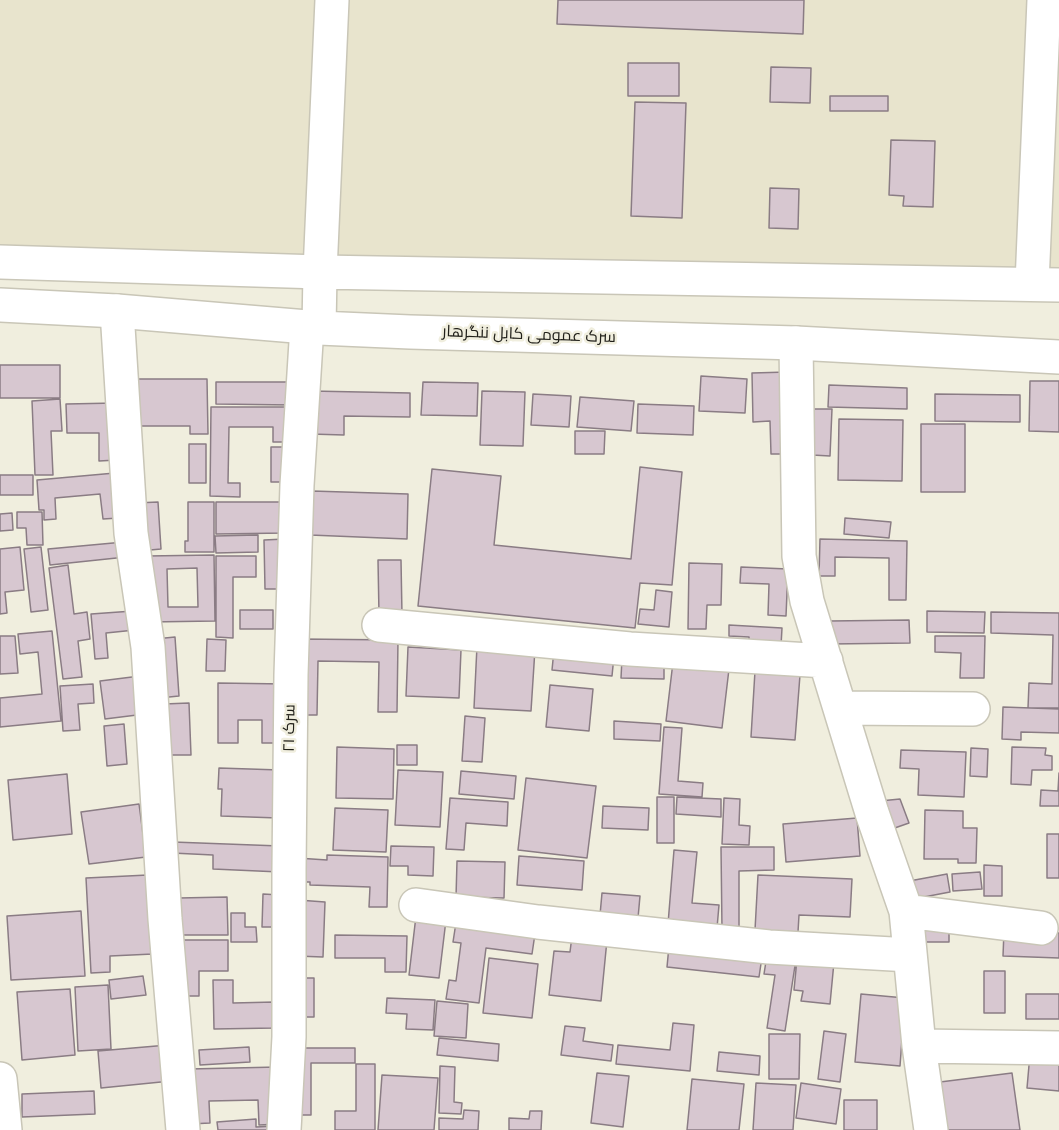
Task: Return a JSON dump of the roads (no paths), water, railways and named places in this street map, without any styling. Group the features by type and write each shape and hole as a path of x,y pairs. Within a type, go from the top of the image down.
{"main road":[{"name":"سرک ۲۱","path":"284,1130 289,1037 291,675 297,485 320,272 332,0"},
{"path":"0,262 320,272 1046,285 1044,0"},
{"name":"سرک عمومی کابل ننگرهار","path":"0,305 410,332 796,343 1059,357"},
{"path":"117,311 131,533 148,647 165,919 183,1130"},
{"path":"796,343 799,556 807,601 872,813 906,911 931,1130"},
{"path":"379,625 630,649 826,661"},
{"path":"840,708 973,709"},
{"path":"416,905 538,922 769,947 910,955"},
{"path":"906,911 1041,928"},
{"path":"920,1046 1059,1048"},
{"path":"0,1079 5,1130"}]}
